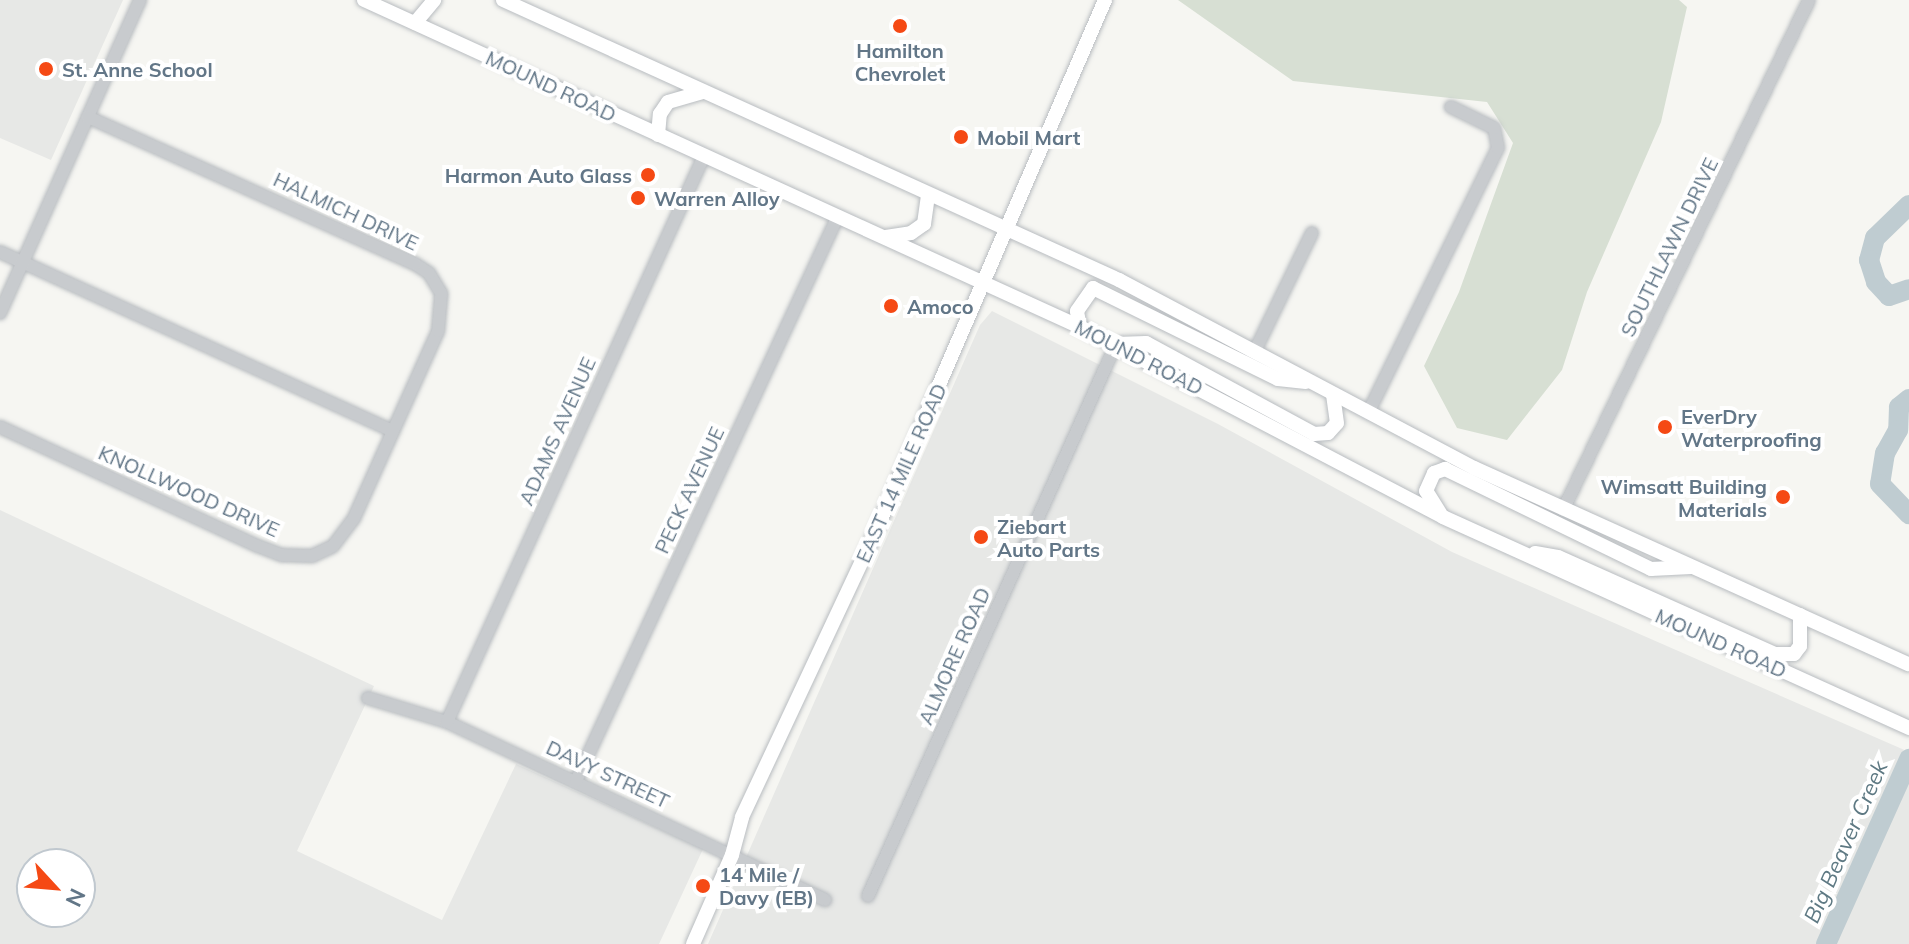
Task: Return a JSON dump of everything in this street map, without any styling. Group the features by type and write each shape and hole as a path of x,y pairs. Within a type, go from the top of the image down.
{"main road":[{"name":"MOUND ROAD","path":"364,0 1080,327 1443,517 1909,728"},
{"path":"415,23 434,0"},
{"path":"503,0 1007,230 1252,357"},
{"name":"EAST 14 MILE ROAD","path":"693,944 732,855 742,817 984,283 1105,0"},
{"path":"658,135 660,114 668,102 703,92"},
{"path":"885,237 919,229 928,216 928,194"},
{"path":"1080,327 1077,311 1093,288 1312,382 1563,510 1909,664"},
{"path":"1116,344 1146,343 1314,434 1328,433 1337,423 1333,394"},
{"path":"1443,517 1426,491 1434,473 1445,469 1651,569 1691,567"},
{"path":"1515,549 1558,557 1775,654 1794,654 1800,646 1800,615"}],"street":[{"path":"0,313 140,0"},
{"name":"SOUTHLAWN DRIVE","path":"1563,510 1809,0"},
{"path":"1368,413 1498,148 1494,128 1451,107"},
{"name":"HALMICH DRIVE","path":"88,117 429,273 441,293 442,315 393,431"},
{"name":"ADAMS AVENUE","path":"447,722 704,156"},
{"name":"PECK AVENUE","path":"576,781 838,216"},
{"path":"1252,357 1312,233"},
{"path":"0,252 393,431"},
{"name":"ALMORE ROAD","path":"868,896 1116,344"},
{"name":"KNOLLWOOD DRIVE","path":"0,427 258,546 300,558 324,552 343,536 393,431"},
{"name":"DAVY STREET","path":"368,698 447,722 825,900"}],"shaded area":[{"name":"St. Anne School","path":"0,0 123,0 51,160 0,138"},
{"path":"1178,0 1679,0 1687,7 1661,122 1587,292 1562,370 1507,440 1457,428 1424,366 1459,292 1513,143 1487,102 1293,81"},
{"path":"992,311 1218,424 1452,552 1909,752 1909,944 708,944 980,325"},
{"path":"0,510 374,686 297,851 442,920 516,764 703,849 659,944 0,944"}],"waterway":[{"name":"Big Beaver Creek","path":"1909,205 1875,238 1869,260 1876,282 1889,296 1909,289"},
{"name":"Big Beaver Creek","path":"1909,399 1899,407 1898,430 1885,453 1880,484 1909,514"},
{"name":"Big Beaver Creek","path":"1826,944 1909,759"}],"place":[{"name":"Hamilton Chevrolet","path":"900,26"},
{"name":"St. Anne School","path":"46,69"},
{"name":"Mobil Mart","path":"961,137"},
{"name":"Harmon Auto Glass","path":"648,175"},
{"name":"Warren Alloy","path":"638,198"},
{"name":"Amoco","path":"891,306"},
{"name":"EverDry Waterproofing","path":"1665,427"},
{"name":"Wimsatt Building Materials","path":"1783,497"},
{"name":"Ziebart Auto Parts","path":"981,537"},
{"name":"14 Mile / Davy (EB)","path":"703,886"}]}
